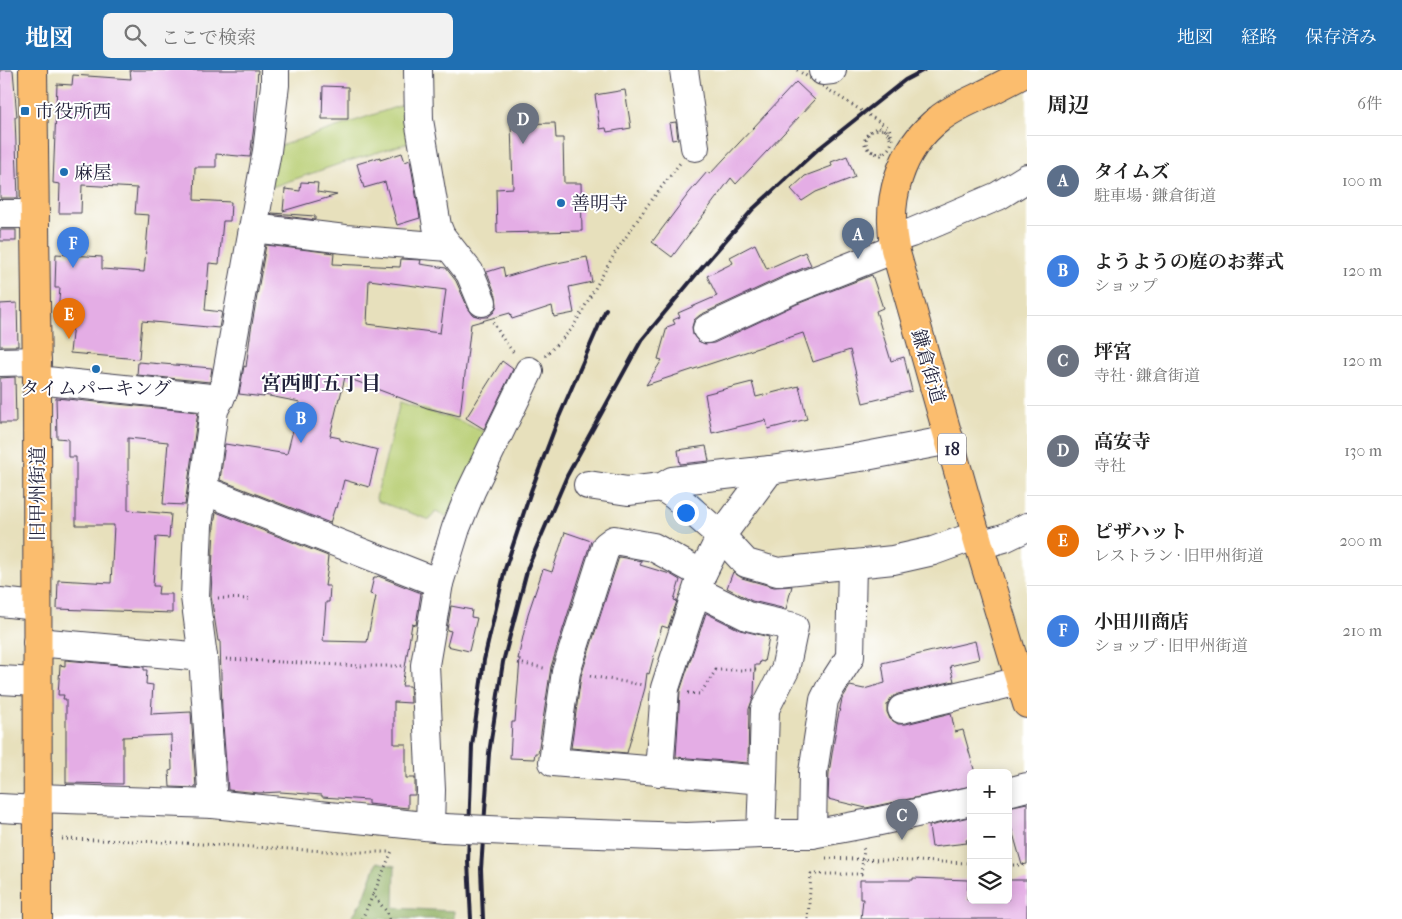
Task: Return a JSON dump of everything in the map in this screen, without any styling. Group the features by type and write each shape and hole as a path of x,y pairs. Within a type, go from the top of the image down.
{"main road":[{"name":"旧甲州街道","path":"33,70 37,371 38,919"},
{"name":"鎌倉街道","path":"1021,76 957,108 940,118 927,129 916,142 899,174 894,191 892,216 894,244 978,540 1024,692"}],"street":[{"path":"213,804 203,657 195,597 198,525 214,410 224,390 267,151 275,70"},
{"path":"418,70 419,120 441,236 470,273 482,302"},
{"path":"684,70 695,148"},
{"path":"707,329 772,310 911,233 998,196 1027,178"},
{"path":"0,214 35,214"},
{"path":"253,228 345,239 449,247"},
{"path":"0,362 37,371 220,398"},
{"path":"438,827 431,790 424,665 439,583 456,528 471,491 529,371"},
{"path":"588,484 628,491 662,487 672,481 861,457 950,440"},
{"path":"659,772 665,691 700,583 721,536 770,470"},
{"path":"662,487 674,495 721,536 746,563 778,572 893,560 978,540 1004,538 1027,527"},
{"path":"203,490 439,583"},
{"path":"761,834 766,709 785,670 794,627 747,616 653,547 614,540 606,546 566,672 553,762 763,780"},
{"path":"812,834 813,772 824,700 850,657 852,564"},
{"path":"0,602 37,606"},
{"path":"37,642 203,657"},
{"path":"0,680 37,682"},
{"path":"902,709 1024,692"},
{"path":"1012,791 1027,787"},
{"path":"0,808 37,804 213,804 438,827 686,837 812,834 967,802"}],"path":[{"path":"817,70 889,128 892,136 892,140 889,150 881,155 867,150 865,144 866,135 871,130 879,127 887,132 889,136 891,141 888,149 881,154 868,149 866,144 867,136 871,131 879,128 886,130 890,134 894,142"},
{"path":"482,302 505,342 529,371 572,329 615,252 677,166 695,148"},
{"path":"195,597 252,599"},
{"path":"203,657 359,666 424,665"},
{"path":"665,691 700,694 716,670 785,670"},
{"path":"61,838 343,852 391,852"},
{"path":"362,919 394,845"},
{"path":"808,919 811,874 861,874 864,859"},
{"path":"1012,865 1027,865"},
{"path":"373,895 387,912 389,919"}],"green space":[{"path":"414,101 418,140 266,189 274,148"},
{"path":"400,402 460,421 489,434 450,518 435,511 430,520 377,501 376,498"},
{"path":"377,862 395,866 394,908 454,911 454,919 350,919 363,900"}],"building":[{"path":"0,70 13,70 17,117 15,117 18,198 0,198"},
{"path":"130,70 258,70 250,157 216,154 216,167 195,167 194,200 231,202 230,221 223,221 219,264 209,263 205,310 222,312 219,328 142,321 139,359 70,353 74,314 58,313 60,288 55,288 56,254 102,257 102,269 144,272 149,215 135,214 137,188 82,185 81,213 59,213 60,184 53,183 57,84 72,85 73,75 131,79"},
{"path":"796,82 815,100 736,184 731,178 672,257 652,242 707,172 710,174"},
{"path":"323,86 348,87 348,119 322,119"},
{"path":"625,90 631,128 607,132 606,128 600,129 595,95"},
{"path":"676,122 678,139 672,140 669,123"},
{"path":"555,123 556,138 563,138 564,183 581,183 582,231 497,233 496,189 513,188 511,124"},
{"path":"402,153 405,162 410,160 420,218 397,225 385,182 364,188 357,164 380,157 380,160"},
{"path":"847,156 855,177 816,192 802,201 791,189 805,176 832,166 831,162"},
{"path":"301,182 318,183 317,192 337,195 283,211 285,189 300,191"},
{"path":"271,214 315,216 315,220"},
{"path":"0,230 16,230 16,241 0,241"},
{"path":"755,244 767,269 805,252 811,265 700,315 694,320 692,327 693,335 698,341 705,344 714,343 797,304 872,275 883,308 876,311 891,361 904,357 912,391 863,403 850,350 813,362 803,333 646,385 662,360 658,359 667,327 675,324 673,320 680,317 678,313 717,296 707,276 733,263 730,257"},
{"path":"266,245 334,253 333,264 400,267 401,259 421,260 420,264 446,268 456,281 468,308 473,315 480,317 488,317 494,312 497,305 496,296 487,272 503,267 505,277 542,266 587,257 592,282 569,287 574,313 554,317 552,306 512,319 510,313 471,324 460,416 427,408 345,377 330,436 378,450 369,487 344,480 337,508 335,507 330,523 220,480 225,444 287,454 300,402 264,395 264,397 239,394 244,366 246,367","holes":["369,280 446,290 440,333 367,324"]},
{"path":"17,303 18,346 0,346 0,304"},
{"path":"502,361 513,369 484,429 466,418"},
{"path":"138,362 212,368 210,382 137,375"},
{"path":"15,377 16,423 0,423 0,378"},
{"path":"752,382 756,397 799,386 807,419 768,429 766,420 712,433 705,394"},
{"path":"56,398 198,412 185,505 163,504 168,442 128,438 128,510 171,514 169,538 156,537 153,586 159,586 158,594 172,594 172,613 57,609 58,580 111,583 114,525 76,525 76,457 68,457 68,439 57,438"},
{"path":"706,446 709,461 680,464 678,450"},
{"path":"216,512 328,556 325,586 330,586 329,602 326,602 323,641 367,642 376,596 370,594 374,577 378,576 421,593 416,625 412,624 402,686 410,686 411,703 394,702 394,744 406,744 406,778 415,778 415,795 408,795 408,808 368,804 368,800 322,797 322,795 228,790 222,711 220,641 218,641 211,596"},
{"path":"565,532 591,541 551,667 538,753 535,753 534,759 510,758 512,722 515,722 520,659 518,659 528,614 543,569 552,572"},
{"path":"619,557 642,561 640,565 670,574 680,580 674,600 677,601 668,628 662,626 649,674 647,673 645,688 627,753 571,748 581,676"},
{"path":"733,572 742,578 774,587 792,586 786,609 752,601 727,588"},
{"path":"451,606 472,610 471,617 477,618 469,651 447,646 451,631 447,630"},
{"path":"706,613 740,630 769,637 764,662 760,661 759,665 755,665 754,695 749,709 748,763 676,757 680,691"},
{"path":"975,641 979,659 950,666 954,681 898,694 891,698 887,705 890,719 898,724 906,724 951,713 955,732 963,730 974,769 967,769 967,787 866,808 828,799 829,773 842,699 850,686 864,689 885,683 882,663"},
{"path":"65,660 144,667 144,670 147,670 146,684 153,685 151,714 191,712 196,788 170,787 169,771 172,770 171,735 123,737 123,784 66,783 66,699 63,699 64,695 58,695 60,665 65,666"},
{"path":"1027,803 1027,864 1022,865 1012,830 1012,806"},
{"path":"967,817 967,843 932,847 929,826"},
{"path":"913,878 967,880 967,904 1012,904 1012,880 1027,880 1027,919 861,919 863,899 860,899 860,880 913,880"}],"railway":[{"path":"483,919 481,869 489,753 503,662 528,567 567,476 641,341 753,209 817,150 905,80 924,70"},
{"path":"471,919 468,862 472,746 484,660 505,569 531,491 559,417 606,309"}],"place":[{"name":"市役所西","path":"25,111"},
{"name":"高安寺","path":"523,144"},
{"name":"麻屋","path":"64,172"},
{"name":"善明寺","path":"561,203"},
{"name":"タイムズ","path":"858,259"},
{"name":"小田川商店","path":"73,268"},
{"name":"ピザハット","path":"69,339"},
{"name":"タイムパーキング","path":"96,369"},
{"name":"ようようの庭のお葬式","path":"301,443"},
{"name":"坪宮","path":"902,840"}],"district":[{"name":"宮西町五丁目","path":"321,383"}]}
